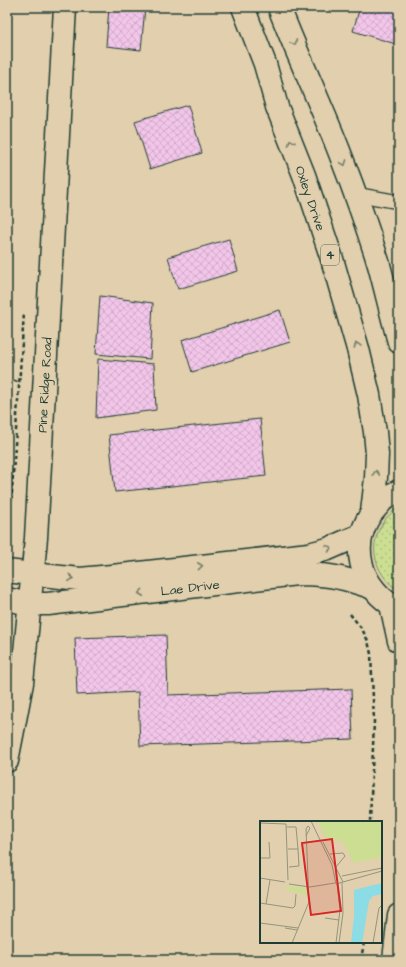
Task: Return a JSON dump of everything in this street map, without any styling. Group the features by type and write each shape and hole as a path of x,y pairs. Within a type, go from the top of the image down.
{"street":[{"name":"Pine Ridge Road","path":"7,761 22,683 36,538 65,7"},
{"name":"Oxley Drive","path":"244,7 265,64 277,108 304,175 332,259 358,349 369,395 377,454 372,512"},
{"path":"279,7 320,103 355,194 379,266 399,342"},
{"name":"4","path":"399,490 385,498 372,512 365,523 361,535 360,549 361,563 365,576 372,588 381,598 395,607 399,641"},
{"name":"Lae Drive","path":"7,571 80,579 96,578 310,554 328,549 361,535"},
{"name":"Lae Drive","path":"7,599 29,604 48,604 297,574 333,577 372,588"},
{"path":"394,960 399,915"}],"lane":[{"path":"355,194 399,202"}],"path":[{"path":"7,378 20,383"},
{"path":"350,614 362,629 368,641 371,654 374,721 370,821"},
{"path":"361,960 364,943"}],"green space":[{"path":"399,507 399,591 388,582 381,572 376,561 375,549 376,538 381,527 388,516"}],"building":[{"path":"109,7 145,7 141,50 106,46"},
{"path":"360,7 399,7 399,45 353,31"},
{"path":"188,105 202,153 150,169 135,121"},
{"path":"229,239 238,271 178,289 168,257"},
{"path":"100,296 153,303 150,359 96,354"},
{"path":"280,310 290,342 192,372 182,340"},
{"path":"98,359 154,364 156,410 96,418"},
{"path":"260,419 266,476 115,492 109,435"},
{"path":"166,635 168,695 351,689 353,739 140,746 138,692 77,695 75,638"}]}
